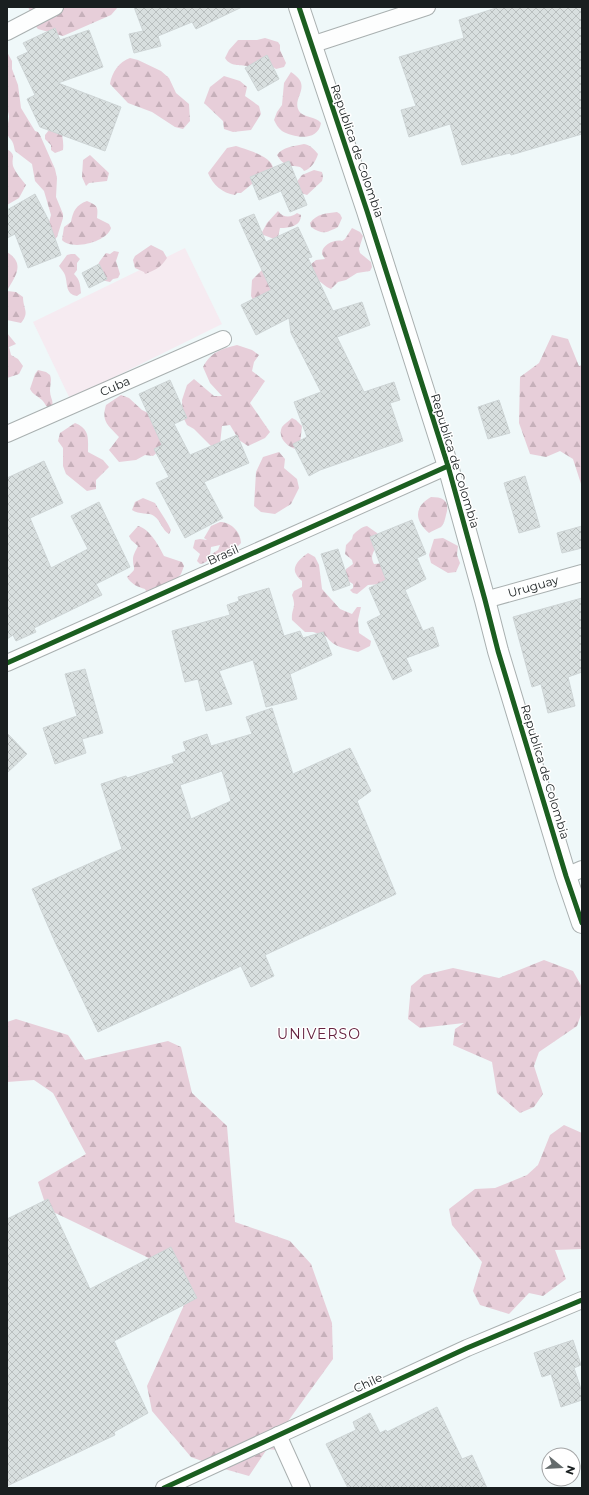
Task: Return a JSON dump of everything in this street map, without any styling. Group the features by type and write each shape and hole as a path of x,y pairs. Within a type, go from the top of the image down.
{"street":[{"path":"7,32 55,7"},
{"name":"Republica de Colombia","path":"299,7 310,45 367,211 448,466 498,651 574,872 582,923"},
{"path":"310,45 427,7"},
{"name":"Cuba","path":"7,434 222,339"},
{"name":"Brasil","path":"7,663 448,466"},
{"name":"Uruguay","path":"485,600 582,573"},
{"name":"Chile","path":"164,1488 467,1348 582,1300"},
{"path":"278,1435 302,1488"}],"shaded area":[{"path":"185,248 222,324 70,399 33,322"}],"green space":[{"path":"28,7 118,7 111,15 63,36 38,29 32,22 31,13"},
{"path":"265,38 278,42 280,45 280,50 286,63 284,67 276,69 264,61 253,67 238,65 230,63 225,58 229,50 238,40 257,40"},
{"path":"7,52 12,61 12,69 18,85 21,108 35,131 40,135 55,169 57,178 56,197 63,214 63,218 57,237 51,243 45,237 51,215 44,191 35,181 32,164 15,151 13,142 7,133 9,116 7,110"},
{"path":"130,58 138,60 161,71 169,78 176,93 189,104 190,121 183,129 175,127 152,112 128,103 110,84 112,75 117,68"},
{"path":"291,72 298,77 301,82 302,87 297,106 299,111 303,115 316,119 321,123 319,129 311,136 299,137 282,131 279,129 274,120 282,105 284,83"},
{"path":"224,76 240,81 247,87 245,96 259,106 261,114 251,130 233,132 224,129 223,121 204,103 210,87"},
{"path":"53,125 61,128 63,142 63,150 55,153 51,150 51,145 45,139 45,135"},
{"path":"304,144 308,145 318,154 313,164 307,170 304,171 302,168 285,164 277,155 282,150"},
{"path":"236,146 265,157 272,165 273,170 269,182 252,184 241,193 237,193 235,195 218,188 208,173 227,148"},
{"path":"7,149 13,155 14,168 26,185 19,198 7,205"},
{"path":"90,155 109,173 107,181 89,183 86,186 82,177 83,160"},
{"path":"314,170 322,172 322,181 307,195 295,191 292,188 302,175"},
{"path":"87,201 96,207 97,218 109,224 111,228 108,233 96,241 81,245 67,243 62,240 64,227 71,222 74,212 78,207"},
{"path":"278,211 282,215 287,216 292,216 297,213 301,215 301,219 294,226 280,228 278,237 274,239 261,234 267,223"},
{"path":"337,212 342,218 338,227 330,231 322,232 311,227 310,223 315,218"},
{"path":"352,228 360,232 363,236 359,249 360,253 371,262 372,267 370,271 357,273 346,280 338,282 331,289 317,280 310,265 316,260 325,259 322,253 324,247 333,242 342,241 345,239"},
{"path":"151,245 163,251 167,258 158,268 145,274 144,272 135,268 133,260 135,256"},
{"path":"114,251 119,252 116,261 120,274 118,278 113,279 110,282 101,280 98,271 99,263 106,253 110,254"},
{"path":"7,252 16,261 17,270 16,275 7,291"},
{"path":"75,254 80,259 77,263 77,270 74,274 79,280 81,293 77,296 70,293 65,275 59,266 67,255"},
{"path":"262,270 270,270 277,288 253,300 251,296 252,280"},
{"path":"7,291 16,292 23,297 26,313 21,323 7,320"},
{"path":"7,333 16,344 9,347 11,355 18,359 23,366 19,374 7,378"},
{"path":"552,335 568,339 579,366 582,365 582,487 573,459 560,451 546,457 530,454 519,423 520,377 539,363"},
{"path":"237,345 252,350 259,355 254,362 252,371 265,381 250,403 270,432 265,438 248,446 239,440 230,425 222,426 220,444 212,447 194,429 187,425 183,417 182,400 187,385 194,379 214,396 222,396 210,383 203,367 209,358 217,352"},
{"path":"38,370 46,372 50,375 50,393 53,404 51,409 30,389 35,374"},
{"path":"121,395 129,398 142,410 158,418 167,433 160,450 153,456 145,455 136,460 119,462 109,450 119,437 106,423 104,415 106,405"},
{"path":"292,418 302,426 300,444 296,449 286,444 281,434 282,427"},
{"path":"75,423 80,425 86,431 88,438 88,452 103,460 109,467 96,480 96,489 87,491 66,474 63,466 63,448 58,441 60,433"},
{"path":"279,452 285,459 284,468 297,479 299,488 291,504 275,514 261,512 254,506 256,472 263,457"},
{"path":"431,497 443,499 447,504 447,510 442,526 429,533 421,523 418,514 421,505"},
{"path":"143,498 155,503 168,523 171,530 169,534 154,516 132,510 135,502"},
{"path":"224,522 235,528 241,539 241,543 230,554 220,558 215,557 212,554 218,550 220,545 211,547 208,560 200,564 197,561 200,554 193,548 195,540 207,540 204,538 211,526"},
{"path":"138,526 150,534 164,556 182,562 184,566 181,574 167,590 147,593 145,589 135,585 127,577 134,570 133,557 138,546 129,536"},
{"path":"367,526 378,535 378,543 372,556 374,564 387,563 398,577 381,584 368,585 357,594 350,590 353,588 353,584 342,577 346,569 353,564 352,560 345,554 346,545 356,532"},
{"path":"443,538 458,546 457,555 460,563 456,572 448,573 431,563 429,555 434,539"},
{"path":"308,553 315,557 319,565 322,589 340,609 352,614 357,607 361,607 358,620 359,633 371,641 370,646 358,652 340,647 329,640 326,636 313,632 305,632 292,620 294,603 292,595 294,591 302,587 302,581 296,575 295,568 300,559"},
{"path":"544,960 573,971 582,987 582,1012 577,1026 539,1052 534,1066 543,1094 534,1107 520,1113 497,1093 492,1062 453,1045 455,1029 464,1023 420,1028 408,1019 411,986 424,975 453,968 499,978"},
{"path":"16,1019 68,1035 85,1060 168,1041 181,1047 192,1093 227,1126 235,1222 290,1241 311,1264 332,1323 333,1359 278,1435 277,1450 267,1449 249,1476 191,1457 152,1411 147,1386 185,1303 182,1274 47,1209 38,1182 86,1154 53,1093 34,1080 7,1082 7,1022"},
{"path":"564,1125 582,1133 582,1249 555,1250 566,1279 543,1296 529,1293 509,1314 480,1305 473,1291 482,1262 452,1225 449,1209 475,1189 495,1188 527,1175 538,1165 550,1135"}],"building":[{"path":"134,7 242,7 196,29 192,22 158,36 161,46 134,53 129,34 143,31"},
{"path":"499,7 582,7 582,134 511,155 510,153 462,165 450,124 409,137 401,110 416,106 399,57 464,38 459,20"},
{"path":"55,28 60,40 89,30 103,67 58,83 121,107 105,151 40,127 27,99 35,95 17,57 28,52 23,43"},
{"path":"267,55 279,79 258,91 245,68"},
{"path":"289,161 307,205 290,212 281,191 259,200 250,177"},
{"path":"35,194 48,219 61,255 28,268 15,234 7,238 7,210"},
{"path":"254,214 266,242 298,227 312,257 308,258 333,311 362,302 370,325 337,337 364,392 394,382 400,400 390,403 403,441 320,470 309,476 293,444 307,437 294,402 321,392 291,333 289,318 256,335 241,305 271,290 239,220"},
{"path":"99,264 107,279 89,288 82,273"},
{"path":"170,380 187,418 174,424 190,455 237,435 249,463 204,482 223,518 185,538 156,483 169,477 154,449 162,445 139,394"},
{"path":"499,400 510,433 488,439 478,407"},
{"path":"44,461 63,503 30,518 51,568 88,549 71,516 99,502 130,567 96,584 102,595 34,628 36,632 16,641 13,635 7,639 7,478"},
{"path":"525,476 540,527 519,533 504,483"},
{"path":"412,520 426,554 417,558 426,579 405,590 423,631 433,627 439,646 406,658 412,671 393,680 367,622 381,615 369,588 386,580 370,537"},
{"path":"582,526 582,548 562,553 557,533"},
{"path":"338,549 350,585 333,591 321,554"},
{"path":"269,588 284,636 300,631 303,638 323,632 332,655 290,674 297,699 266,707 253,660 219,671 232,704 206,711 198,679 185,682 172,631 230,615 227,605 239,601 238,597"},
{"path":"582,598 582,672 568,677 575,706 548,713 541,684 532,687 513,617"},
{"path":"85,669 103,733 82,739 86,753 55,764 43,728 77,716 65,674"},
{"path":"272,708 293,774 350,748 371,791 357,801 396,894 265,955 274,976 251,987 241,966 98,1032 55,942 32,889 122,849 101,784 126,776 127,778 174,763 172,756 186,751 183,742 207,734 211,746 252,734 246,717","holes":["222,771 231,801 191,819 180,785"]},
{"path":"7,733 27,754 7,773"},
{"path":"48,1199 90,1289 171,1247 197,1298 114,1341 148,1413 114,1432 115,1435 7,1486 7,1219"},
{"path":"573,1340 581,1365 574,1368 582,1392 582,1400 561,1407 551,1374 542,1377 534,1353"},
{"path":"437,1407 462,1459 472,1455 487,1488 348,1488 326,1444 356,1430 353,1422 370,1413 380,1433 386,1430 387,1432"}],"cycle path":[{"path":"299,7 367,211 448,466 498,651 566,876 582,923"},
{"path":"7,663 448,466"},
{"path":"164,1488 467,1348 582,1300"}],"district":[{"name":"UNIVERSO","path":"319,1034"}]}
